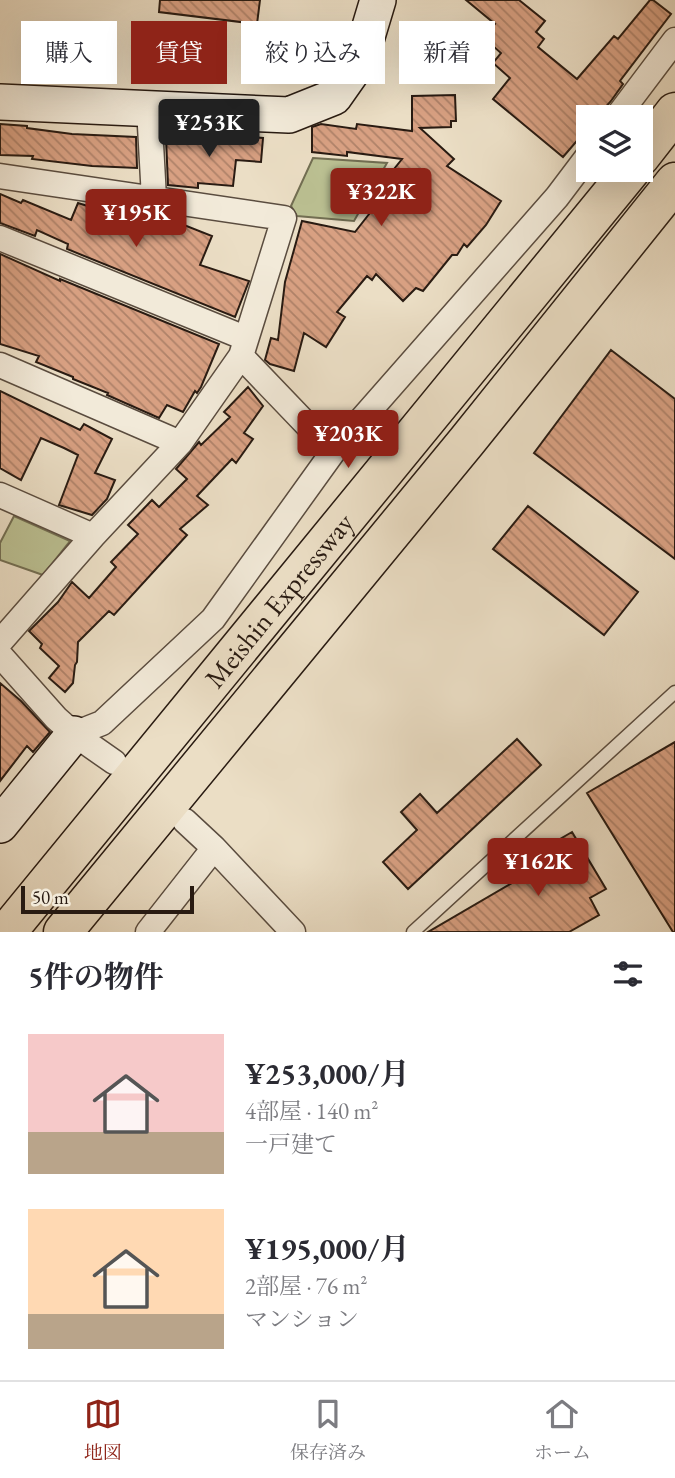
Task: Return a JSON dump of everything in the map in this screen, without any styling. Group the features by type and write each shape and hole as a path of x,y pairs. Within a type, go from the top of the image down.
{"highway":[{"path":"653,141 675,112"},
{"name":"Meishin Expressway","path":"7,932 621,182"},
{"name":"Meishin Expressway","path":"63,932 675,182"}],"street":[{"path":"0,102 289,115 334,97 360,60 378,0"},
{"path":"626,105 675,40"},
{"path":"149,108 154,198"},
{"path":"0,825 74,734 102,723 213,619 333,452 557,197 576,172"},
{"path":"0,176 284,218 243,347 180,443 0,642"},
{"path":"0,238 243,347 333,452"},
{"path":"0,365 180,443"},
{"path":"0,495 93,537"},
{"path":"0,654 56,718 114,762"},
{"path":"185,821 293,932"},
{"path":"148,932 214,848"}],"lane":[{"path":"412,932 675,692"}],"green space":[{"path":"313,158 387,163 354,221 297,216 291,206"},
{"path":"14,516 70,541 43,575 0,560 0,543"}],"building":[{"path":"160,0 260,0 257,21 241,22 159,12"},
{"path":"466,0 519,0 545,21 536,32 544,39 538,47 577,79 614,36 618,39 650,0 671,14 620,81 623,84 608,105 576,105 576,142 563,157 493,99 510,78 495,65 501,53 495,48 495,21 491,21"},
{"path":"455,95 456,121 451,121 451,127 420,128 454,159 447,166 501,201 486,225 467,247 464,244 457,255 452,255 423,291 416,288 403,301 376,274 372,280 367,276 337,312 345,317 326,347 304,333 294,371 270,364 265,360 271,338 278,340 285,282 302,221 355,232 384,195 382,192 395,178 390,174 402,159 347,152 347,156 312,152 312,127 321,124 356,129 357,124 412,131 412,96"},
{"path":"0,124 72,134 136,137 137,168 92,166 32,159 33,156 0,155"},
{"path":"208,133 263,138 261,162 236,160 233,186 198,183 198,188 168,185 166,138 207,142"},
{"path":"0,194 21,203 23,200 71,220 78,203 126,218 130,210 172,226 174,221 212,236 200,265 249,281 235,317 67,249 68,244 37,230 35,236 0,223"},
{"path":"0,254 60,281 219,344 201,387 197,393 195,391 183,412 167,405 159,418 36,362 39,356 0,344"},
{"path":"611,350 675,399 675,559 534,453"},
{"path":"248,387 263,406 244,433 253,439 236,463 232,459 197,496 208,505 180,529 187,535 114,615 109,611 78,642 73,683 65,692 49,678 59,666 40,648 42,644 29,631 58,602 72,582 89,598 116,567 111,562 138,534 128,525 152,500 159,507 187,479 176,469 199,442 201,445 230,417 224,412"},
{"path":"0,391 80,430 84,424 112,439 95,473 115,480 107,499 92,515 59,505 78,455 41,438 21,480 0,468"},
{"path":"528,506 638,592 604,635 493,549"},
{"path":"0,683 50,732 33,752 27,746 0,781"},
{"path":"517,739 541,765 408,889 383,862 417,830 401,812 420,794 437,813"},
{"path":"675,742 675,932 673,932 587,793"},
{"path":"572,832 606,889 590,898 599,915 569,932 428,932 560,855 553,843"}]}
